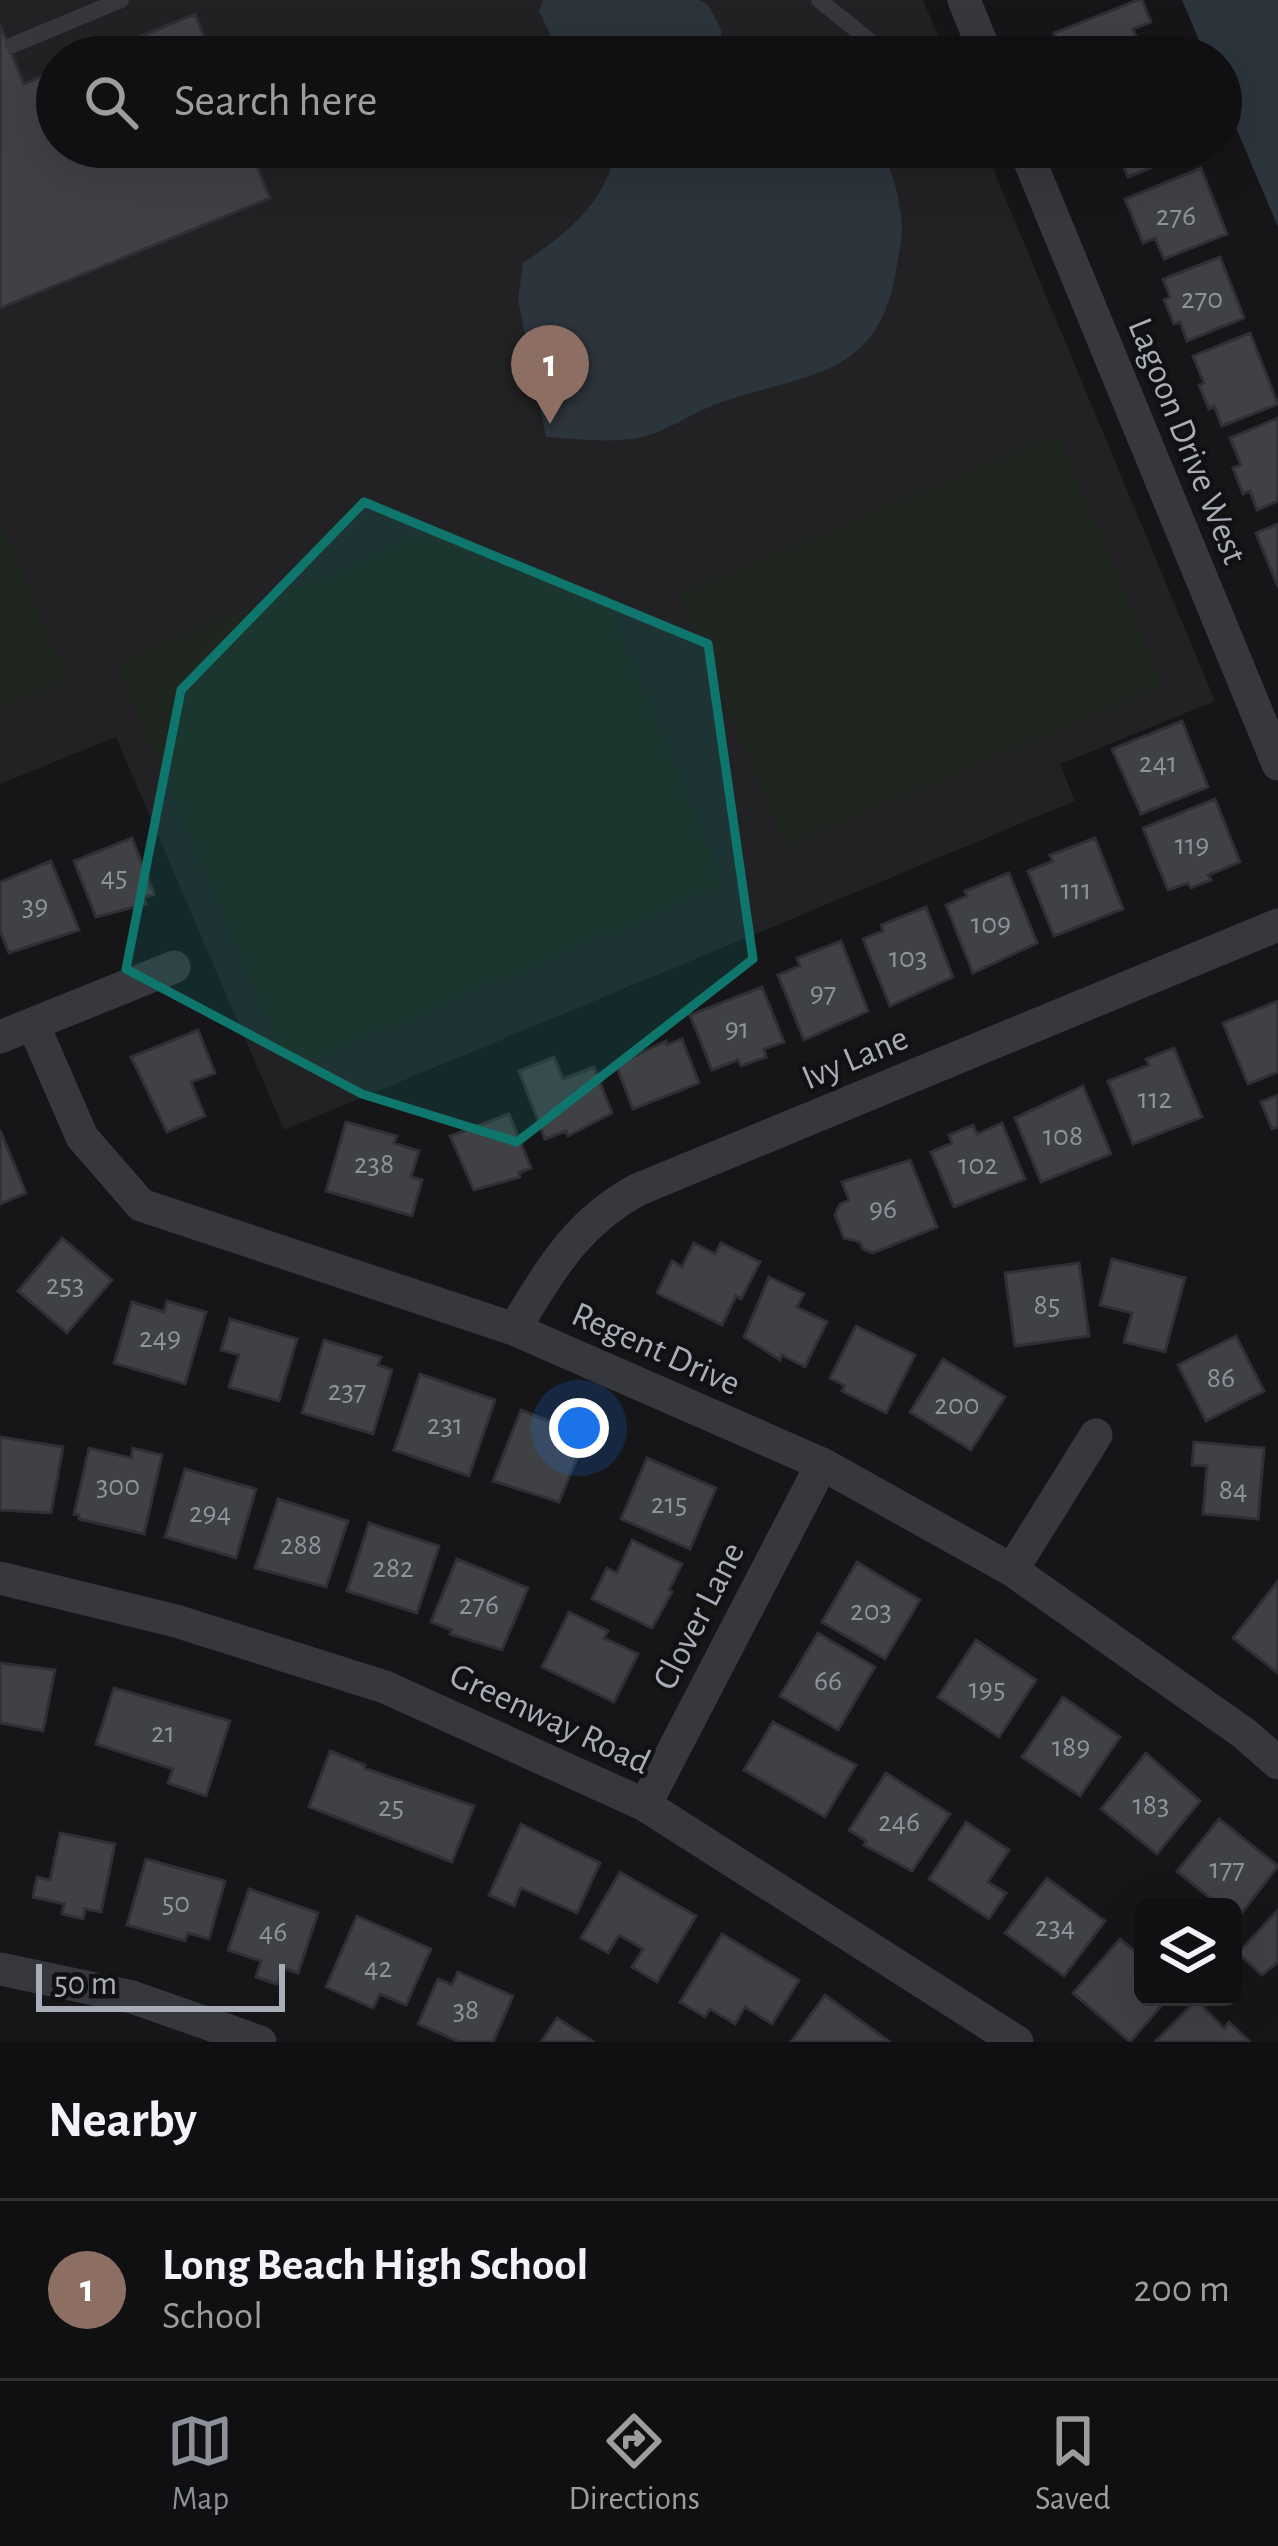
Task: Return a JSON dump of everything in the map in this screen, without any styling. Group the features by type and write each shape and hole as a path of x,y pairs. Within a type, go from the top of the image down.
{"street":[{"path":"964,0 979,36"},
{"name":"Lagoon Drive West","path":"1033,168 1278,764"},
{"name":"Ivy Lane","path":"514,1329 577,1235 601,1210 637,1190 1278,925"},
{"path":"0,1037 174,967"},
{"name":"Regent Drive","path":"33,1024 82,1136 141,1205 514,1329 822,1464 1012,1570 1245,1733 1278,1763"},
{"path":"1012,1570 1096,1436"},
{"name":"Clover Lane","path":"645,1805 822,1464"},
{"name":"Greenway Road","path":"0,1578 176,1622 386,1687 645,1805 1017,2042"},
{"path":"0,1969 132,1997 260,2042"}],"lane":[{"path":"13,45 122,0"},
{"path":"819,0 864,36"}],"highlighted area":[{"path":"364,502 708,644 753,959 517,1142 362,1094 126,969 181,690"}],"shaded area":[{"path":"0,0 923,0 938,36 36,36 36,168 993,168 1215,701 1060,764 1075,801 284,1130 116,737 0,784"},
{"path":"543,0 699,0 708,5 722,31 720,36 551,36 539,11"},
{"path":"1182,0 1278,0 1278,227 1242,142 1242,36 1197,36"},
{"path":"611,168 888,168 902,229 887,305 874,332 834,366 712,406 649,435 615,440 546,437 518,300 523,263 583,215"},
{"path":"1058,434 1164,685 785,846 679,595"},
{"path":"0,520 68,680 0,708"},
{"path":"437,529 606,598 724,885 289,1070 116,663"}],"building":[{"path":"1138,0 1151,22 1133,29 1136,36 1054,33"},
{"path":"195,14 204,36 141,36"},
{"path":"0,25 24,84 36,79 36,168 258,168 270,198 0,308"},
{"path":"1124,168 1150,168 1128,177"},
{"path":"1201,168 1227,234 1164,259 1155,238 1143,243 1125,199"},
{"path":"1220,257 1244,318 1187,341 1164,300 1170,297 1163,279"},
{"path":"1250,333 1278,404 1222,426 1199,385 1204,383 1193,356"},
{"path":"1278,418 1278,501 1257,510 1250,491 1243,494 1233,468 1241,465 1230,438"},
{"path":"1278,524 1278,587 1256,533"},
{"path":"1182,721 1208,787 1141,814 1112,749"},
{"path":"1215,799 1240,862 1191,888 1188,883 1168,890 1143,828"},
{"path":"132,838 154,894 143,898 146,904 96,917 74,861"},
{"path":"1095,838 1123,909 1054,936 1028,871 1053,861 1050,855"},
{"path":"51,861 79,930 9,953 0,931 0,882"},
{"path":"1009,873 1037,943 973,973 946,905 967,896 965,891"},
{"path":"926,907 953,977 890,1006 863,939 883,931 881,925"},
{"path":"841,941 868,1011 804,1040 778,975 800,966 797,958"},
{"path":"762,987 784,1042 764,1049 766,1057 741,1066 738,1060 712,1070 690,1015"},
{"path":"1278,1001 1278,1072 1248,1084 1223,1023"},
{"path":"198,1030 215,1073 191,1082 205,1116 167,1132 131,1057"},
{"path":"682,1039 699,1083 633,1109 616,1065 666,1041 667,1045"},
{"path":"1174,1048 1202,1117 1133,1144 1108,1081 1149,1065 1146,1059"},
{"path":"554,1057 563,1079 594,1067 612,1113 568,1136 566,1131 545,1139 519,1071"},
{"path":"1083,1086 1111,1154 1041,1182 1015,1118"},
{"path":"1278,1095 1278,1127 1272,1129 1261,1102"},
{"path":"509,1114 531,1168 519,1173 520,1177 474,1190 450,1136"},
{"path":"346,1122 397,1136 394,1143 419,1151 411,1177 422,1180 412,1216 326,1191"},
{"path":"1002,1123 1025,1179 954,1207 931,1152 952,1143 949,1135 973,1125 977,1134"},
{"path":"0,1130 26,1193 0,1204"},
{"path":"910,1160 937,1227 873,1253 860,1242 844,1238 835,1215 840,1204 849,1200 842,1182"},
{"path":"62,1238 112,1280 67,1333 18,1291"},
{"path":"694,1243 715,1254 721,1243 760,1262 722,1325 657,1293 672,1261 682,1267"},
{"path":"1112,1259 1185,1278 1165,1352 1124,1342 1132,1313 1100,1305"},
{"path":"1079,1263 1089,1336 1015,1346 1005,1273"},
{"path":"769,1277 804,1294 797,1307 827,1322 805,1367 782,1355 780,1360 744,1337"},
{"path":"167,1301 206,1312 185,1384 114,1363 132,1302 164,1312"},
{"path":"230,1319 297,1339 279,1401 229,1387 239,1355 221,1350"},
{"path":"856,1326 915,1355 886,1413 842,1391 845,1386 830,1378"},
{"path":"1236,1336 1264,1391 1206,1421 1178,1365"},
{"path":"324,1340 381,1357 378,1365 392,1370 373,1434 302,1413"},
{"path":"943,1359 1005,1397 971,1450 910,1412"},
{"path":"420,1374 495,1400 469,1476 394,1450"},
{"path":"521,1410 586,1436 559,1502 493,1481"},
{"path":"0,1437 63,1447 51,1513 0,1510"},
{"path":"1194,1442 1264,1448 1258,1519 1203,1514 1207,1466 1192,1465"},
{"path":"89,1448 131,1458 133,1448 162,1455 144,1534 74,1514"},
{"path":"647,1458 716,1488 690,1549 621,1519"},
{"path":"185,1469 256,1489 236,1558 165,1537"},
{"path":"278,1499 348,1521 326,1587 255,1568"},
{"path":"369,1523 439,1546 417,1613 347,1591"},
{"path":"632,1540 682,1564 652,1628 592,1599 607,1568 617,1573"},
{"path":"457,1559 528,1588 502,1650 450,1634 452,1630 431,1622"},
{"path":"857,1562 920,1600 885,1659 822,1622"},
{"path":"1278,1581 1278,1673 1233,1638"},
{"path":"569,1612 608,1631 604,1638 638,1654 614,1702 542,1667"},
{"path":"818,1633 875,1667 838,1730 780,1696"},
{"path":"976,1640 1036,1680 999,1737 938,1697"},
{"path":"0,1663 55,1670 43,1731 0,1723"},
{"path":"114,1688 230,1721 206,1796 168,1783 173,1769 96,1744"},
{"path":"1063,1697 1120,1737 1080,1796 1022,1757"},
{"path":"773,1722 856,1765 825,1817 744,1770"},
{"path":"330,1751 364,1768 474,1806 452,1862 309,1807"},
{"path":"1146,1753 1200,1801 1157,1854 1101,1809"},
{"path":"886,1773 950,1814 912,1871 864,1845 866,1841 849,1830"},
{"path":"1219,1819 1278,1866 1242,1913 1242,1898 1210,1898 1177,1871"},
{"path":"966,1822 1009,1850 988,1882 1006,1893 989,1919 929,1879"},
{"path":"521,1824 600,1863 577,1913 521,1888 514,1906 489,1895"},
{"path":"60,1833 115,1844 101,1912 85,1909 83,1919 62,1914 64,1904 33,1897 37,1877 50,1880"},
{"path":"146,1859 225,1881 209,1939 188,1933 185,1941 127,1925"},
{"path":"620,1872 696,1916 657,1982 632,1967 643,1949 619,1935 608,1953 581,1938"},
{"path":"1047,1878 1105,1921 1064,1976 1005,1933"},
{"path":"249,1889 318,1913 298,1973 283,1968 277,1984 256,1977 261,1961 228,1950"},
{"path":"1278,1910 1278,1962 1262,1975 1242,1957 1242,1949"},
{"path":"357,1916 431,1949 406,2005 380,1994 373,2008 326,1987"},
{"path":"722,1934 799,1980 772,2024 745,2007 735,2024 710,2009 705,2017 680,2002"},
{"path":"1120,1939 1134,1951 1134,2006 1161,2006 1130,2042 1073,1993"},
{"path":"458,1972 513,1996 493,2042 460,2042 418,2024 438,1979 452,1985"},
{"path":"825,1995 890,2042 791,2042"},
{"path":"1190,2006 1202,2006 1224,2028 1229,2022 1250,2042 1155,2042"},
{"path":"557,2018 594,2042 541,2042"}],"place":[{"name":"Long Beach High School","path":"550,424"}]}
